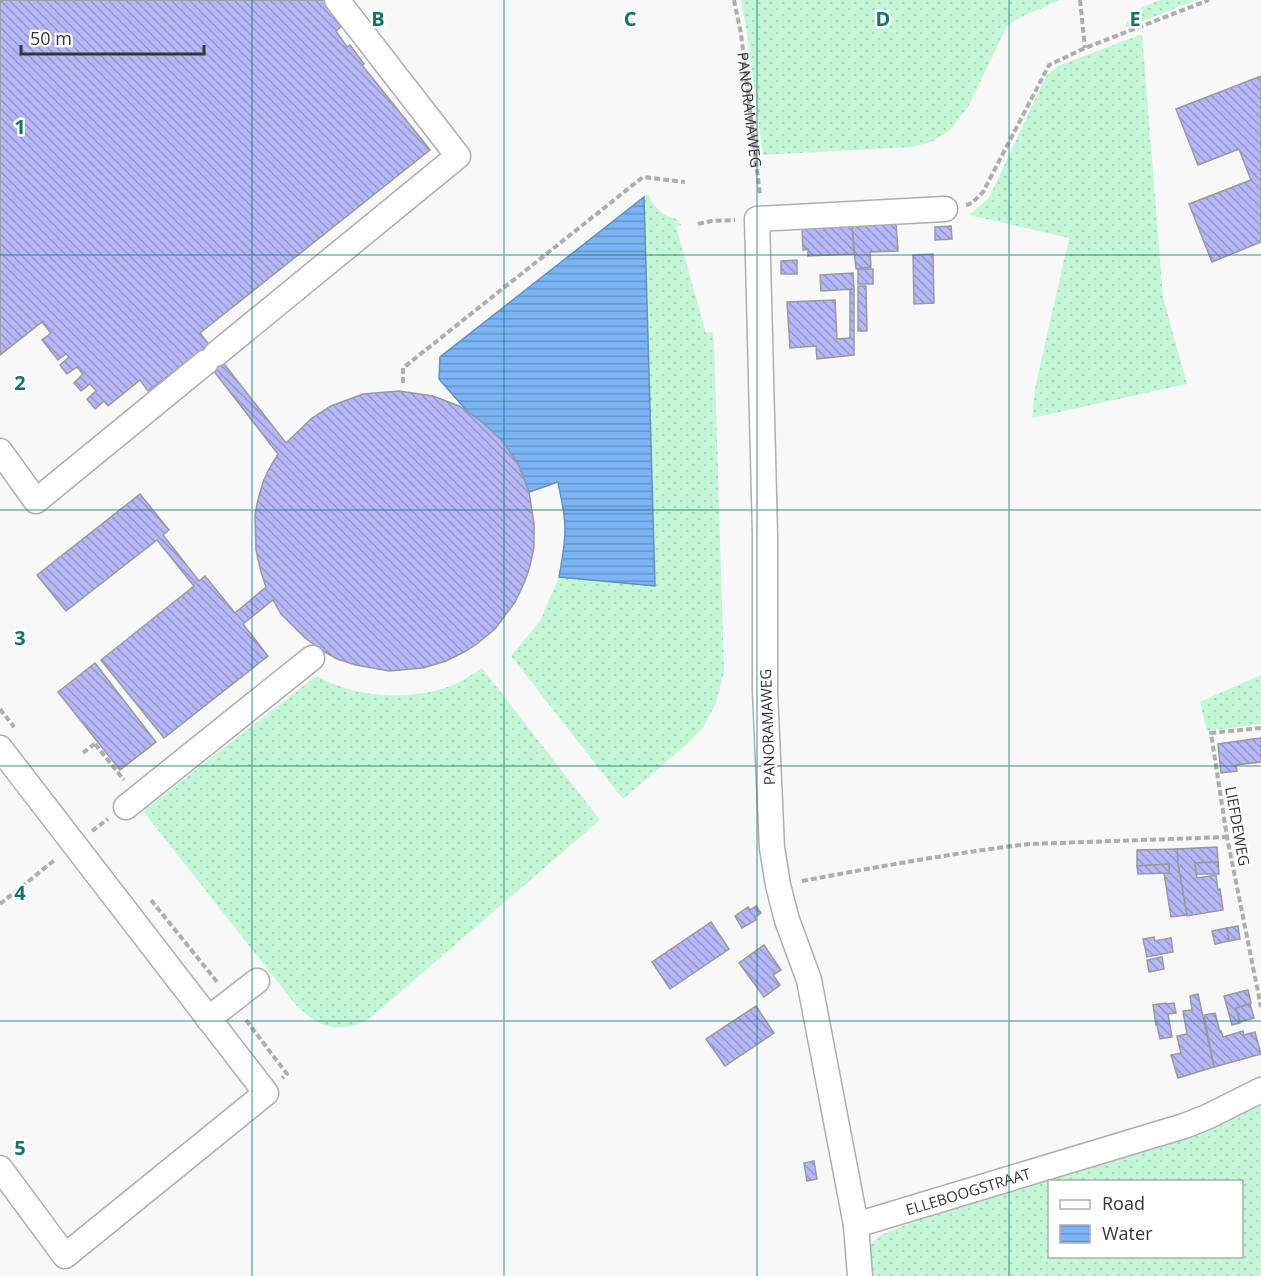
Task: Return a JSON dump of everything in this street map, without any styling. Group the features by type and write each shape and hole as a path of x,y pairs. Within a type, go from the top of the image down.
{"street":[{"path":"0,451 36,501 458,156 338,0"},
{"path":"757,219 945,209"},
{"name":"PANORAMAWEG","path":"757,219 766,702 772,848 787,920 809,980 856,1225"},
{"path":"132,802 312,658"},
{"path":"0,748 266,1093 65,1256 0,1168"},
{"path":"208,1019 257,981"},
{"name":"ELLEBOOGSTRAAT","path":"856,1225 1184,1126 1207,1118 1261,1090"},
{"path":"856,1225 860,1276"}],"path":[{"name":"PANORAMAWEG","path":"734,0 743,46 759,177 760,197 757,219"},
{"path":"1080,0 1085,48"},
{"path":"945,209 972,203 983,192 1049,65 1085,48 1209,0"},
{"path":"404,383 404,368 643,177 685,182"},
{"path":"698,224 711,221 757,219"},
{"name":"LIEFDEWEG","path":"1261,728 1211,733 1227,837 1261,1007"},
{"path":"83,753 96,742 132,802"},
{"path":"778,885 1029,844 1227,837"}],"green space":[{"path":"741,0 1060,0 1019,18 1007,26 968,107 950,130 931,142 911,147 763,155"},
{"path":"1160,0 1196,0 1125,28 1134,13"},
{"path":"1142,34 1163,298 1187,384 1032,418 1035,388 1069,238 969,215 989,198 1046,76 1058,66"},
{"path":"648,194 659,210 677,219 681,225 676,227 706,333 712,332 714,342 724,671 716,703 703,728 623,799 511,656 540,621 559,577 655,585 644,197"},
{"path":"482,668 600,820 370,1018 356,1025 343,1027 320,1023 295,1004 143,811 316,676 355,691 380,695 407,695 450,686"},
{"path":"1261,675 1261,724 1207,731 1200,702"},
{"path":"1261,1098 1261,1276 870,1276 868,1247 881,1235 928,1216 1190,1134"}],"water":[{"path":"644,197 655,586 559,577 565,529 558,482 529,492 518,464 503,442 466,410 439,379 440,357"}],"building":[{"path":"0,0 327,0 345,23 336,31 347,47 350,45 364,64 362,65 430,150 200,333 286,443 312,418 331,406 363,394 399,391 433,396 459,406 483,423 503,442 518,464 529,492 534,524 534,547 525,581 515,602 495,629 478,643 446,661 423,668 389,671 356,665 337,659 305,638 281,614 273,600 243,624 268,656 164,738 101,660 194,586 157,540 66,611 37,575 140,494 169,530 163,535 199,581 205,576 235,613 266,587 256,550 255,515 263,482 278,454 199,352 148,391 140,380 108,406 104,401 95,409 87,399 96,391 90,384 81,391 74,383 83,374 77,367 67,374 60,365 69,357 66,354 58,360 42,340 51,333 42,322 0,355"},
{"path":"1261,76 1261,242 1212,262 1189,204 1251,180 1239,149 1198,165 1176,109"},
{"path":"896,223 898,251 870,252 871,267 856,269 852,226"},
{"path":"852,226 854,254 808,256 808,249 803,250 802,229"},
{"path":"951,226 952,239 935,240 935,227"},
{"path":"933,254 934,303 914,304 913,255"},
{"path":"797,260 797,274 781,274 781,261"},
{"path":"858,269 873,269 873,284 858,284"},
{"path":"853,273 854,289 821,291 820,275"},
{"path":"858,286 866,286 867,331 858,331"},
{"path":"850,289 854,289 854,355 817,359 816,346 790,348 787,302 835,300 837,339 850,338"},
{"path":"95,663 156,742 120,770 58,692"},
{"path":"1261,738 1261,762 1236,765 1237,771 1221,773 1218,744"},
{"path":"1217,847 1218,862 1195,863 1197,878 1216,875 1223,910 1187,916 1177,849"},
{"path":"1177,849 1187,915 1171,917 1164,873 1169,873 1169,864 1137,866 1137,850"},
{"path":"1218,862 1219,874 1196,874 1195,863"},
{"path":"1169,864 1169,873 1138,874 1137,866"},
{"path":"756,906 761,913 755,917 756,920 742,928 735,916 748,907 750,910"},
{"path":"711,922 729,949 670,989 652,962"},
{"path":"1238,926 1240,939 1229,941 1227,928"},
{"path":"1227,928 1229,941 1215,944 1212,931"},
{"path":"1154,937 1155,941 1171,938 1173,952 1147,957 1143,939"},
{"path":"764,945 781,970 773,975 780,985 764,997 739,963"},
{"path":"1162,957 1164,969 1149,972 1147,960"},
{"path":"1248,990 1251,1003 1236,1008 1240,1023 1232,1025 1224,996"},
{"path":"1198,994 1214,1067 1178,1078 1171,1055 1181,1053 1177,1036 1187,1034 1183,1011 1192,1010 1190,996"},
{"path":"1174,1003 1176,1013 1168,1014 1172,1037 1160,1039 1153,1005"},
{"path":"1250,1004 1254,1018 1240,1022 1236,1008"},
{"path":"756,1006 774,1033 725,1066 706,1039"},
{"path":"1215,1013 1223,1037 1243,1031 1244,1035 1255,1032 1261,1054 1214,1067 1204,1015"},
{"path":"814,1161 817,1179 807,1181 804,1163"}]}
